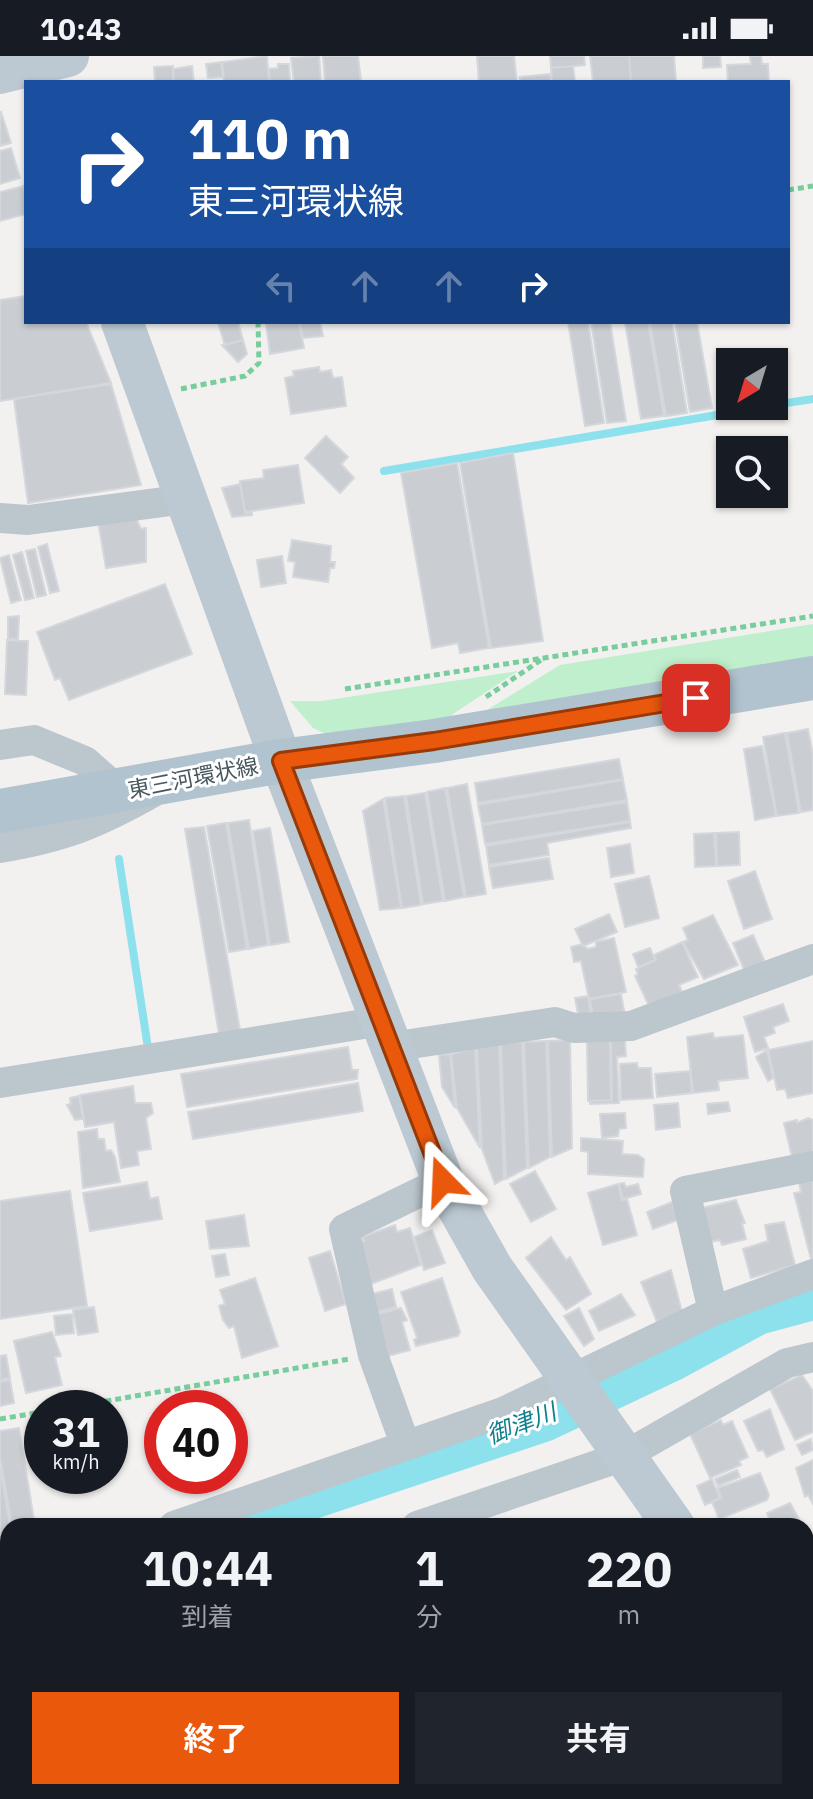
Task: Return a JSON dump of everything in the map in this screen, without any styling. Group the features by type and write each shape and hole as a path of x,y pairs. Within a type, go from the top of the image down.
{"main road":[{"name":"東三河環状線","path":"0,811 281,761 434,741 813,678"}],"street":[{"path":"123,324 281,761 443,1181 492,1268 668,1518"},
{"path":"0,518 28,520 186,499"},
{"path":"0,745 34,740 85,761 119,791"},
{"path":"0,848 57,838 107,818 171,782"},
{"path":"0,1083 386,1034 555,1022 574,1028 631,1026 813,959"},
{"path":"713,1311 685,1191 813,1166"},
{"path":"405,1444 373,1355 344,1229 443,1181"},
{"path":"197,1518 503,1412 573,1384 713,1311 813,1274"},
{"path":"439,1518 622,1453 787,1363 813,1357"}],"path":[{"path":"790,190 813,186"},
{"path":"149,397 245,376 259,363 258,324"},
{"path":"345,689 813,616"},
{"path":"128,1397 373,1355"},
{"path":"0,1419 24,1415"}],"green space":[{"path":"813,624 813,665 482,713 560,665"},
{"path":"518,671 447,718 328,735 313,728 290,701 322,701"}],"building":[{"path":"267,56 269,80 224,80 222,62"},
{"path":"319,56 321,80 294,80 291,58"},
{"path":"323,56 358,56 361,80 325,80"},
{"path":"477,56 514,56 517,80 479,80"},
{"path":"550,56 584,56 585,65 551,68"},
{"path":"590,56 629,56 631,80 593,80"},
{"path":"629,56 674,56 676,80 631,80"},
{"path":"703,56 720,56 721,67 703,68"},
{"path":"750,56 761,56 762,64 768,64 769,80 728,80 727,65 751,64"},
{"path":"221,62 223,77 208,78 206,64"},
{"path":"278,64 289,64 290,80 270,80 269,69 278,68"},
{"path":"173,66 173,80 155,80 154,67"},
{"path":"192,66 194,80 174,80 173,69"},
{"path":"573,66 575,80 552,80 551,68"},
{"path":"550,74 551,80 520,80 520,77"},
{"path":"0,113 11,143 0,146"},
{"path":"11,148 20,178 0,184 0,151"},
{"path":"24,186 24,215 0,221 0,192"},
{"path":"24,296 24,324 87,324 111,383 0,401 0,300"},
{"path":"218,324 239,324 243,340 225,345"},
{"path":"266,324 299,324 304,348 270,354"},
{"path":"300,324 320,324 323,336 303,338"},
{"path":"568,324 588,324 604,423 585,426"},
{"path":"591,324 610,324 626,421 607,423"},
{"path":"625,324 648,324 664,416 641,419"},
{"path":"650,324 672,324 687,413 666,416"},
{"path":"675,324 697,324 712,408 690,412"},
{"path":"243,340 247,354 238,362 222,345"},
{"path":"319,367 320,372 331,370 333,378 342,377 346,406 291,414 285,378 294,376 293,371"},
{"path":"111,384 141,485 28,503 14,399"},
{"path":"326,436 348,457 341,464 354,478 340,493 305,458"},
{"path":"513,453 543,641 491,648 460,463"},
{"path":"457,463 489,648 460,653 458,643 432,648 401,473"},
{"path":"298,465 304,503 245,512 240,481 264,478 263,470"},
{"path":"240,484 245,513 252,512 252,515 232,517 222,488"},
{"path":"135,516 141,529 146,528 146,562 106,568 98,521"},
{"path":"292,540 331,546 330,562 335,562 334,568 330,568 328,582 293,577 295,562 288,561"},
{"path":"47,544 59,591 50,593 38,547"},
{"path":"35,549 46,595 37,597 26,551"},
{"path":"22,552 34,598 25,600 13,555"},
{"path":"9,555 21,600 11,603 0,558"},
{"path":"282,556 286,583 261,587 257,560"},
{"path":"165,584 192,654 69,700 60,678 55,680 37,632"},
{"path":"19,616 18,639 8,639 8,617"},
{"path":"7,640 28,641 26,695 5,694"},
{"path":"808,729 813,755 813,810 801,812 787,733"},
{"path":"785,733 799,813 777,816 763,737"},
{"path":"762,746 776,816 755,820 744,749"},
{"path":"619,759 623,779 478,803 475,783"},
{"path":"623,780 627,800 482,824 478,805"},
{"path":"467,784 486,894 466,897 447,788"},
{"path":"445,788 464,897 445,901 427,792"},
{"path":"425,793 443,901 423,904 406,796"},
{"path":"404,796 421,905 402,908 385,798"},
{"path":"383,799 401,908 380,910 363,811"},
{"path":"627,802 630,821 485,844 482,825"},
{"path":"249,820 268,945 249,949 228,823"},
{"path":"630,822 631,828 547,843 549,855 489,865 486,846"},
{"path":"226,823 247,949 229,952 207,826"},
{"path":"204,827 240,1030 219,1034 185,829"},
{"path":"270,828 289,942 270,945 253,831"},
{"path":"739,832 740,865 717,866 716,833"},
{"path":"714,833 716,866 695,867 694,834"},
{"path":"630,844 634,873 611,877 607,848"},
{"path":"549,858 553,879 493,888 489,867"},
{"path":"755,871 772,919 744,929 728,881"},
{"path":"649,876 659,918 625,927 615,884"},
{"path":"609,914 617,932 583,946 575,929"},
{"path":"713,915 738,965 704,979 683,942 688,940 683,928"},
{"path":"753,935 765,962 745,972 733,943"},
{"path":"614,938 626,992 589,999 581,961 574,962 571,947 582,944 588,949 596,947 596,942"},
{"path":"682,942 698,977 679,985 682,992 649,1006 635,976 638,974 636,969 656,960 654,955"},
{"path":"650,948 655,960 638,967 633,954"},
{"path":"621,994 624,1011 593,1017 590,999"},
{"path":"588,996 591,1016 578,1014 575,998"},
{"path":"783,1004 789,1021 773,1027 775,1033 764,1037 768,1048 755,1052 744,1017"},
{"path":"713,1033 714,1038 743,1035 748,1078 718,1081 719,1090 693,1093 687,1037"},
{"path":"570,1040 572,1148 552,1157 548,1041"},
{"path":"610,1040 611,1100 588,1101 587,1041"},
{"path":"611,1040 625,1040 626,1056 617,1057 619,1103 590,1104 590,1101 612,1100"},
{"path":"546,1041 550,1157 529,1168 524,1042"},
{"path":"813,1041 813,1093 788,1098 785,1089 777,1090 768,1050"},
{"path":"522,1042 527,1168 506,1179 501,1043"},
{"path":"499,1043 504,1179 495,1184 482,1149 477,1048"},
{"path":"348,1047 352,1070 358,1070 357,1079 187,1107 181,1074"},
{"path":"475,1048 480,1148 457,1108 451,1054"},
{"path":"767,1050 773,1078 768,1081 756,1057"},
{"path":"450,1054 455,1108 442,1087 439,1055"},
{"path":"637,1063 638,1068 651,1068 653,1098 621,1100 620,1064"},
{"path":"690,1071 692,1093 657,1097 655,1074"},
{"path":"358,1083 363,1111 193,1139 188,1112"},
{"path":"133,1086 135,1103 151,1103 153,1113 146,1118 151,1149 137,1151 139,1165 121,1168 114,1122 85,1127 80,1095"},
{"path":"79,1096 83,1119 75,1120 67,1105 71,1104 70,1098"},
{"path":"728,1102 730,1111 708,1114 707,1104"},
{"path":"678,1103 680,1127 656,1130 654,1105"},
{"path":"625,1113 626,1128 619,1129 618,1136 602,1138 600,1114"},
{"path":"808,1118 813,1120 813,1154 792,1157 784,1123 797,1120 797,1123"},
{"path":"97,1129 98,1139 104,1139 106,1151 111,1150 115,1157 120,1182 83,1188 78,1132"},
{"path":"581,1138 623,1141 622,1154 638,1155 644,1159 643,1177 588,1174 588,1152 581,1151"},
{"path":"535,1171 556,1209 531,1222 510,1184"},
{"path":"813,1179 811,1259 794,1193 801,1192 799,1182"},
{"path":"147,1182 150,1199 158,1197 162,1219 90,1231 83,1193"},
{"path":"624,1183 626,1187 638,1184 641,1194 623,1199 619,1184"},
{"path":"618,1184 622,1200 627,1199 637,1235 603,1245 588,1193"},
{"path":"70,1191 87,1306 0,1319 0,1201"},
{"path":"736,1200 745,1223 742,1223 746,1239 722,1245 720,1240 710,1242 702,1208"},
{"path":"672,1202 678,1220 653,1229 647,1212"},
{"path":"244,1215 249,1246 210,1249 206,1221"},
{"path":"784,1222 795,1265 751,1278 743,1249 768,1241 765,1225"},
{"path":"395,1225 397,1232 410,1228 421,1265 371,1284 359,1243 364,1241 362,1237"},
{"path":"432,1230 445,1263 424,1270 414,1237"},
{"path":"551,1237 566,1260 570,1257 591,1294 566,1310 526,1258"},
{"path":"330,1251 346,1304 325,1311 309,1258"},
{"path":"225,1254 229,1275 216,1277 212,1256"},
{"path":"671,1270 682,1312 657,1322 641,1282"},
{"path":"255,1278 278,1346 242,1358 234,1326 229,1328 223,1320 219,1306 225,1304 220,1290"},
{"path":"442,1278 460,1332 458,1336 416,1346 414,1340 417,1338 401,1292"},
{"path":"392,1289 396,1307 377,1312 372,1294"},
{"path":"621,1294 635,1315 599,1331 589,1311"},
{"path":"94,1307 98,1332 78,1335 73,1310"},
{"path":"401,1308 407,1320 402,1322 410,1350 388,1356 377,1314"},
{"path":"579,1308 594,1339 584,1346 564,1316"},
{"path":"72,1314 74,1333 56,1335 54,1316"},
{"path":"52,1332 61,1356 55,1357 62,1385 25,1390 14,1341"},
{"path":"6,1355 10,1378 0,1380 0,1356"},
{"path":"802,1375 813,1391 813,1432 795,1440 770,1389"},
{"path":"10,1380 14,1403 0,1406 0,1382"},
{"path":"770,1409 784,1449 767,1457 763,1450 758,1451 744,1421"},
{"path":"721,1420 723,1425 732,1421 748,1457 739,1461 741,1465 710,1478 690,1434"},
{"path":"19,1428 24,1459 24,1494 30,1494 34,1518 11,1518 0,1458 0,1431"},
{"path":"811,1439 813,1450 802,1455 797,1445"},
{"path":"813,1460 813,1504 808,1495 805,1497 796,1468"},
{"path":"0,1466 9,1518 0,1518"},
{"path":"737,1470 740,1477 718,1486 715,1479"},
{"path":"760,1473 769,1495 767,1500 719,1518 712,1502 721,1498 718,1488"},
{"path":"712,1479 720,1498 705,1505 697,1486"},
{"path":"790,1503 798,1518 769,1518 767,1513"}],"waterway":[{"path":"788,403 813,399"},
{"path":"384,471 716,415"},
{"path":"119,859 148,1048 143,1049"},
{"name":"御津川","path":"243,1518 543,1418 674,1356 757,1311 813,1296"}],"route":[{"path":"443,1181 281,761 434,741 696,698"}]}
